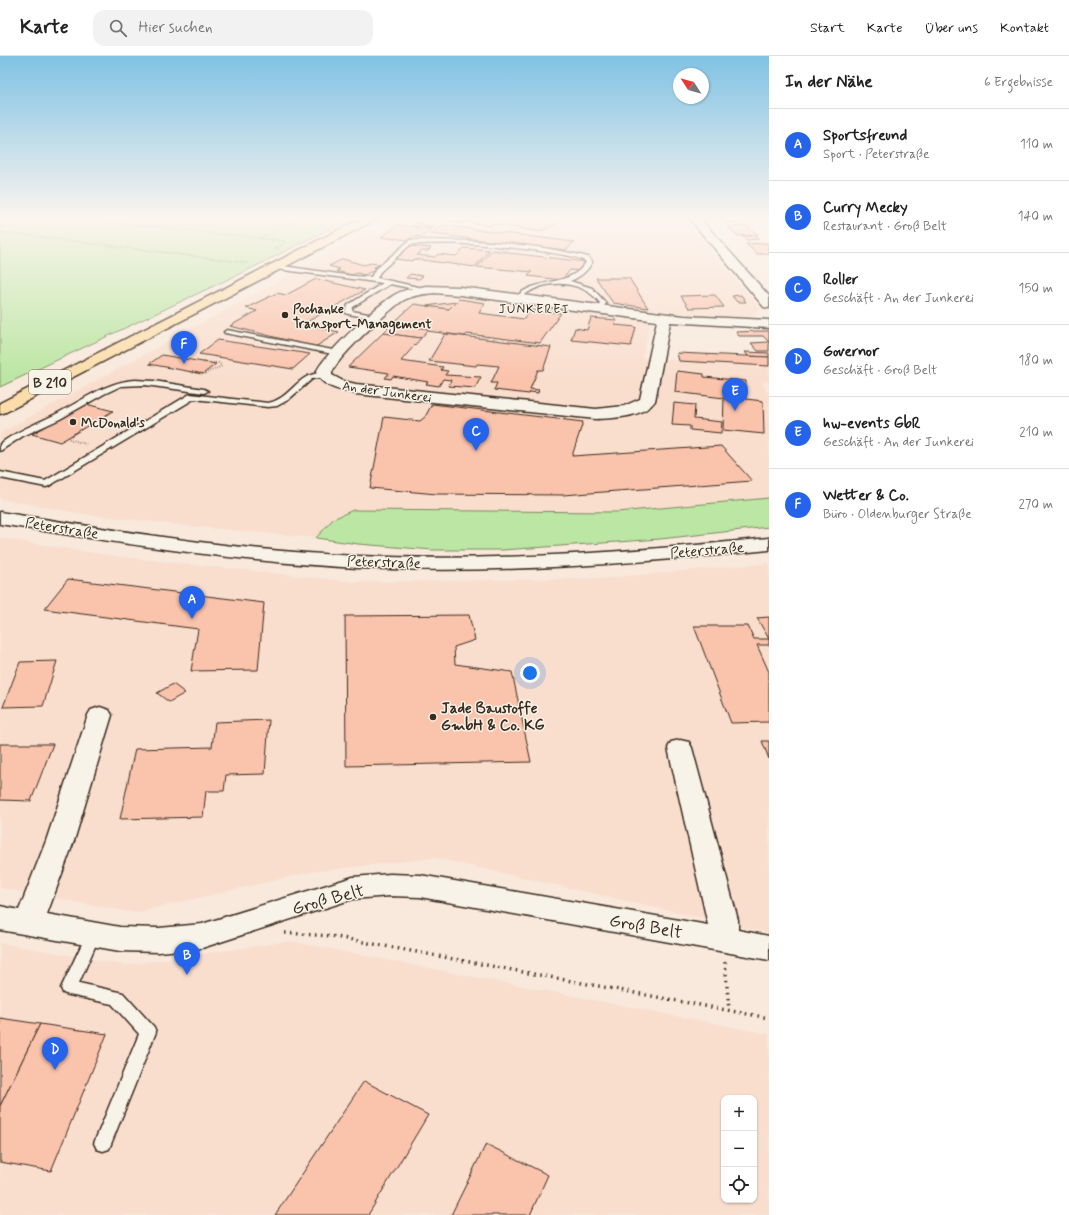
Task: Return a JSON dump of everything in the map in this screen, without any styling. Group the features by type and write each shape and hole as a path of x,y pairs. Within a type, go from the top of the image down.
{"main road":[{"name":"B 210","path":"0,409 270,271"}],"street":[{"path":"740,271 769,304"},
{"name":"An der Junkerei","path":"664,318 647,401 639,407 627,412 596,414 356,388 337,384 324,375 323,370 338,353 402,295 420,290 454,290 664,318 769,324"},
{"name":"Peterstraße","path":"0,518 136,540 245,553 358,562 485,565 585,560 705,551 769,544"},
{"path":"29,923 60,841 100,715"},
{"path":"680,748 723,920 724,939"},
{"name":"Groß Belt","path":"0,918 94,933 120,939 159,940 202,936 353,888 390,885 420,886 769,948"}],"lane":[{"path":"299,271 352,278 373,279 420,290"},
{"path":"373,279 377,271"},
{"path":"517,299 527,290 562,281 583,271"},
{"path":"562,281 588,287 596,292 603,303 599,310"},
{"path":"377,317 348,312 350,306 389,282"},
{"path":"227,332 338,353"},
{"path":"0,475 46,484 193,396 268,405 280,402 310,376 324,375"},
{"path":"0,448 13,438 55,418 117,385 129,383 143,387 163,389 176,388 274,399 289,395"},
{"path":"94,933 69,988 117,998 148,1032 103,1143"}],"path":[{"path":"190,372 204,374 222,366 203,362"},
{"path":"282,933 331,936 769,1018"},
{"path":"724,939 730,1010"}],"shaded area":[{"path":"297,271 728,271 761,309 749,317 694,315 653,310 642,358 769,366 769,381 762,382 769,396 769,498 617,512 474,511 333,519 316,538 187,526 83,514 0,499 0,433"},
{"path":"0,538 114,556 356,582 606,578 769,563 769,933 435,858 311,872 134,913 0,888"},
{"path":"290,941 769,1034 769,1215 0,1215 0,943 126,965"}],"green space":[{"path":"0,271 245,271 0,387"},
{"path":"769,498 769,527 660,539 502,550 433,550 358,544 316,538 333,519 353,510 617,512"}],"building":[{"path":"336,271 372,271 364,275 357,273 352,275"},
{"path":"522,271 569,271 562,280 528,276 532,272"},
{"path":"410,274 423,276 419,279 406,278"},
{"path":"596,278 629,278 648,308 613,303"},
{"name":"Pochanke Transport-Management","path":"316,279 365,290 303,324 339,332 315,347 230,326 257,311 246,308 277,293 286,295"},
{"path":"715,295 724,307 689,308 681,296"},
{"path":"741,295 746,302 737,302 732,296"},
{"path":"459,299 485,303 479,313 524,319 531,310 561,313 540,343 467,334 465,336 427,331 429,329 392,324 414,304 449,309"},
{"path":"456,302 449,309 426,306"},
{"path":"591,318 616,320 615,325 636,327 631,346 571,340 575,328 587,330"},
{"path":"392,324 429,329 421,338 383,333"},
{"path":"769,331 769,342 763,336 739,336 736,332"},
{"path":"383,333 421,338 401,361 443,367 441,370 448,371 445,375 481,377 475,388 449,386 451,380 443,379 439,386 426,384 428,382 393,376 391,379 385,378 389,373 348,367"},
{"path":"445,334 551,347 543,370 538,370 530,389 539,390 538,393 530,392 529,394 494,390 497,383 491,383 499,366 477,364 476,366 429,361"},
{"path":"218,340 310,354 293,369 199,354"},
{"path":"769,342 769,351 758,351 751,343"},
{"path":"745,352 769,353 769,357 748,356"},
{"path":"677,353 769,357 769,366 679,361"},
{"path":"162,355 216,364 203,374 149,364"},
{"path":"677,371 704,374 704,377 746,381 746,399 763,401 764,434 723,430 724,398 675,392"},
{"path":"674,403 695,405 694,419 722,422 721,433 690,430 690,426 672,425"},
{"name":"McDonald's","path":"86,404 113,411 60,442 32,434"},
{"path":"432,404 583,422 572,456 721,446 752,481 563,495 437,494 370,488 384,417 420,421 425,417"},
{"path":"68,579 264,603 258,670 191,671 198,629 44,609"},
{"name":"Jade Baustoffe GmbH & Co. KG","path":"469,615 475,640 454,647 455,664 512,672 531,762 346,766 345,616"},
{"path":"769,617 769,639 757,618"},
{"path":"694,626 748,626 754,639 769,639 769,645 757,645 769,672 769,722 731,723"},
{"path":"57,661 43,706 3,707 20,662"},
{"path":"173,684 185,693 169,702 157,693"},
{"path":"269,720 265,774 226,775 224,791 206,791 203,817 120,819 135,749 212,747 215,722"},
{"path":"762,741 769,741 769,759"},
{"path":"0,744 53,744 31,801 0,800"},
{"path":"0,1018 40,1024 0,1106"},
{"path":"40,1024 107,1034 51,1171 0,1162 0,1106"},
{"path":"364,1081 428,1115 368,1215 275,1215"},
{"path":"486,1144 548,1175 530,1215 451,1215"}],"place":[{"name":"Pochanke Transport-Management","path":"285,315"},
{"name":"Wetter & Co.","path":"184,364"},
{"name":"hw-events GbR","path":"735,411"},
{"name":"McDonald's","path":"73,422"},
{"name":"Roller","path":"476,451"},
{"name":"Sportsfreund","path":"192,619"},
{"name":"Jade Baustoffe GmbH & Co. KG","path":"433,717"},
{"name":"Curry Mecky","path":"187,975"},
{"name":"Governor","path":"55,1070"}],"district":[{"name":"JUNKEREI","path":"534,308"}]}
